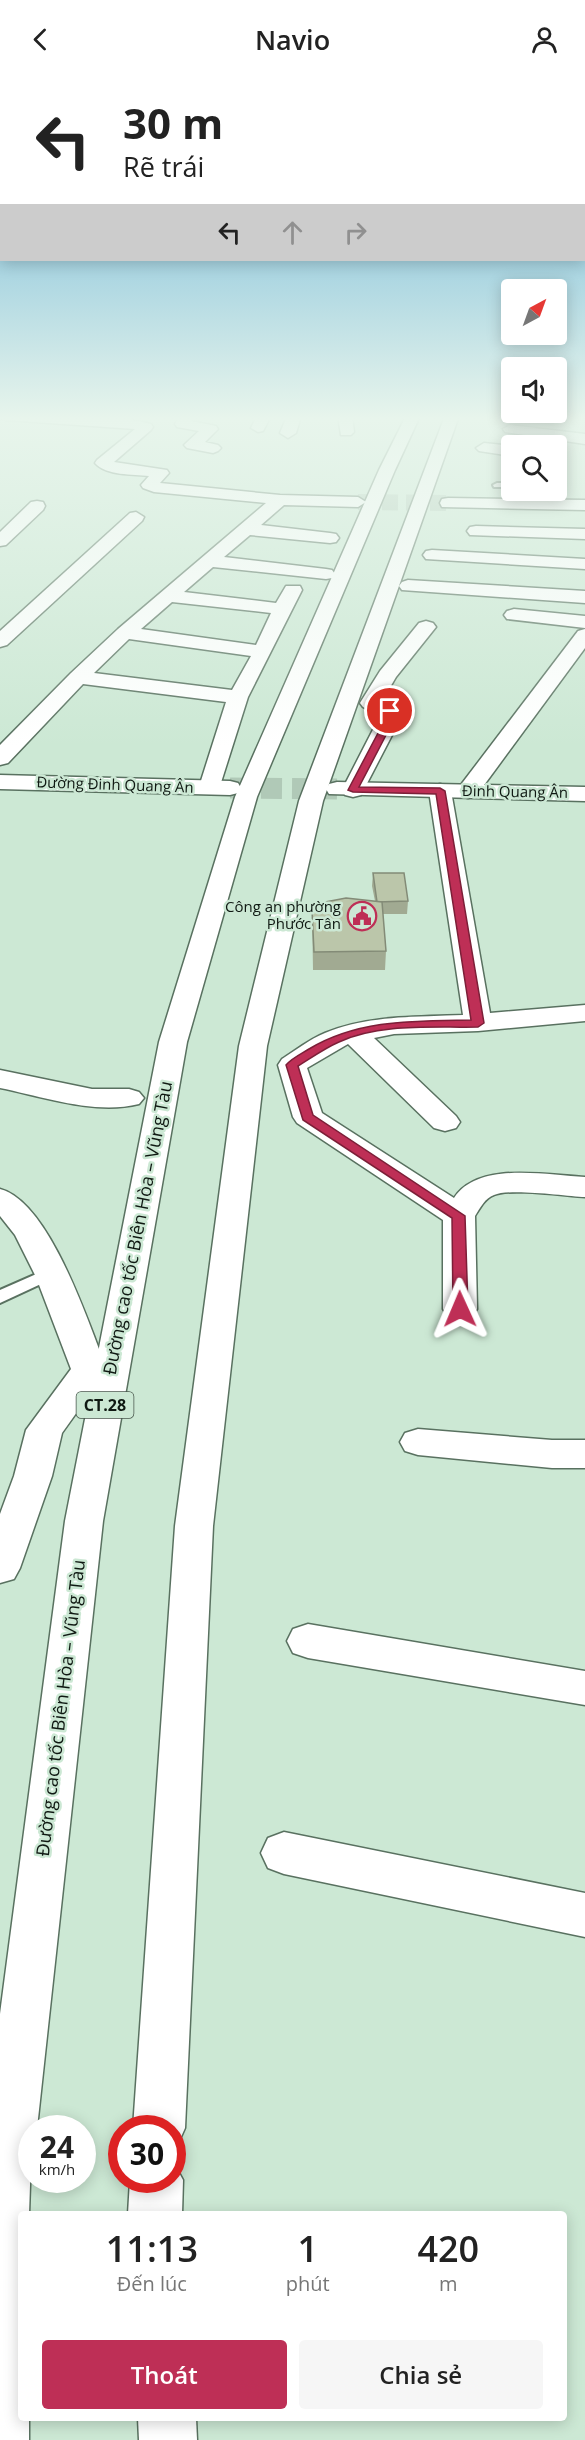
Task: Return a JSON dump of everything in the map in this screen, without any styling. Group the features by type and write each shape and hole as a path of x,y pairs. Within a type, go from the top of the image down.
{"main road":[{"path":"0,541 16,526"},
{"path":"0,641 126,526"},
{"path":"0,758 78,677 125,633 249,526"},
{"name":"Đường cao tốc Biên Hòa – Vũng Tàu","path":"0,2440 2,2202 84,1521 173,1041 246,797 363,526"},
{"path":"160,2115 194,1526 254,1046 311,801 412,526"},
{"path":"246,529 330,538"},
{"path":"476,531 585,534"},
{"path":"432,555 585,564"},
{"path":"208,561 326,574"},
{"path":"408,586 585,597"},
{"path":"78,677 238,697 293,590"},
{"path":"169,596 282,609"},
{"path":"514,615 585,622"},
{"name":"Đinh Quang Ân","path":"426,627 387,675 370,703 392,714 345,790 585,794"},
{"path":"125,633 263,652"},
{"path":"468,791 585,635"},
{"name":"Đường Đinh Quang Ân","path":"0,782 220,787 238,697"},
{"path":"440,791 478,1023"},
{"path":"459,1216 308,1117 292,1065 334,1039 352,1033 394,1026 478,1023 585,1013"},
{"path":"352,1033 445,1122"},
{"path":"4,1083 92,1098 129,1098"},
{"path":"460,1309 459,1216 469,1199 483,1187 506,1183 585,1187"},
{"path":"0,1199 11,1206 27,1227 50,1273 89,1370 44,1430 33,1476 0,1568"},
{"path":"418,1442 552,1455 585,1454"},
{"path":"308,1641 585,1688"},
{"path":"284,1853 585,1915"},
{"path":"155,2211 156,2193"},
{"path":"166,2421 168,2440"}],"lane":[{"path":"0,1297 50,1273"}],"building":[{"path":"373,873 404,873 408,901 377,902"},
{"path":"346,898 382,902 386,951 314,952 312,910 320,903"}],"tunnel":[{"path":"230,788 337,789"}],"place":[{"name":"Công an phường Phước Tân","path":"362,916"}],"route":[{"path":"390,711 392,714 353,790 440,791 478,1023 394,1026 352,1033 334,1039 292,1065 308,1117 459,1216 460,1309"}]}
